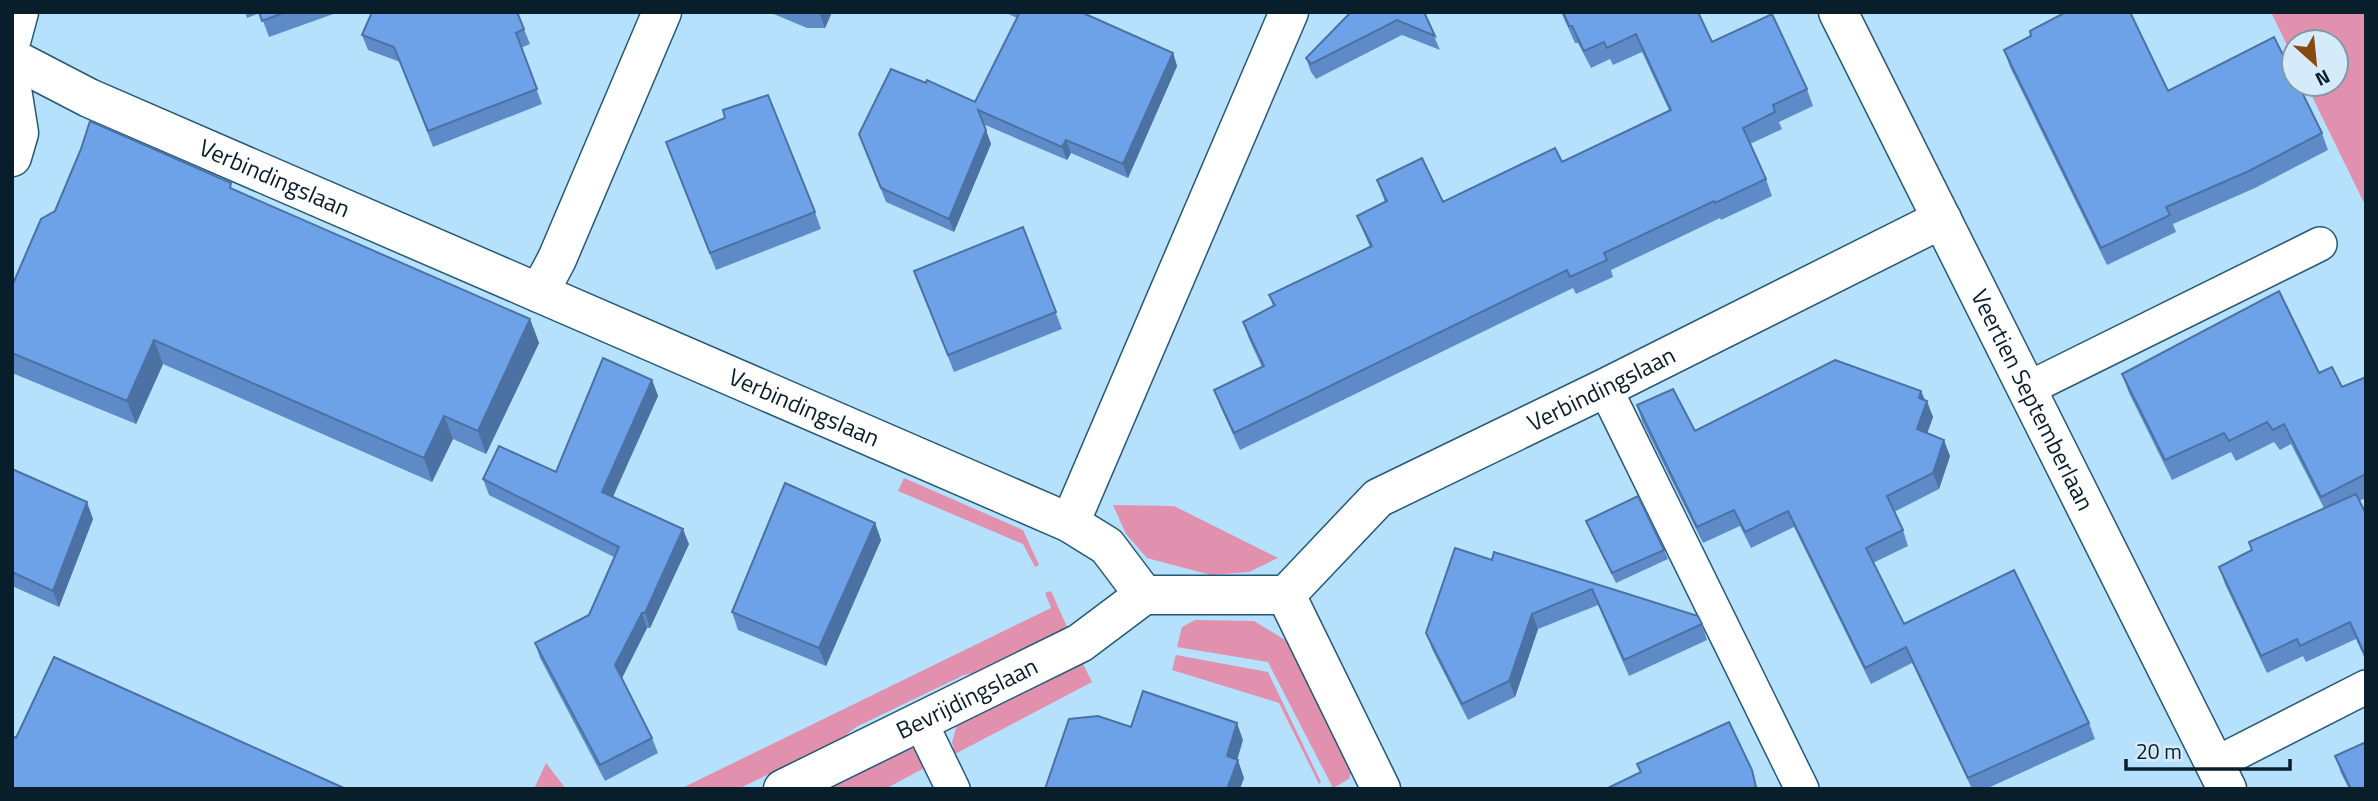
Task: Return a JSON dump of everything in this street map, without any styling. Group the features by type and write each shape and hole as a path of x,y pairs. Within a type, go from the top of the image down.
{"street":[{"path":"12,37 19,12"},
{"path":"539,293 557,259 662,12"},
{"path":"1070,523 1289,12"},
{"name":"Veertien Septemberlaan","path":"1838,12 2221,777"},
{"name":"Verbindingslaan","path":"12,58 89,98 1070,523 1107,546 1144,595"},
{"path":"12,89 19,133 12,157"},
{"name":"Verbindingslaan","path":"1286,595 1378,498 1942,219"},
{"path":"1144,595 1286,595 1381,789"},
{"name":"Bevrijdingslaan","path":"783,789 1080,643 1144,595"}],"lane":[{"path":"2027,389 2320,244"},
{"path":"1605,388 1802,789"},
{"path":"2221,777 2366,687"},
{"path":"920,721 953,789"}],"shaded area":[{"path":"2271,12 2366,12 2366,207 2313,98 2350,98 2350,28 2280,28 2280,31"},
{"path":"904,478 1023,530 1039,565 1035,567 1023,544 898,491"},
{"path":"1113,505 1174,506 1278,558 1249,572 1211,575 1147,558 1126,534"},
{"path":"1051,591 1068,629 984,671 964,675 856,727 841,739 738,789 680,789 1051,608 1045,593"},
{"path":"1195,620 1254,621 1287,641 1352,769 1349,779 1333,788 1268,662 1177,647 1182,627"},
{"path":"1176,655 1268,672 1321,782 1319,784 1279,703 1172,670"},
{"path":"1081,660 1092,682 955,754 952,742 957,725 986,711 1005,697"},
{"path":"912,747 923,751 930,765 885,789 813,789"},
{"path":"546,763 566,789 534,789"}],"building":[{"path":"259,12 286,12 262,21"},
{"path":"372,12 517,12 524,29 516,33 537,89 428,131 394,47 362,35"},
{"path":"1020,12 1081,12 1173,53 1123,164 1066,140 1062,147 978,110 986,130 949,219 881,188 859,134 891,69 926,83 927,80 975,102"},
{"path":"1351,12 1424,12 1435,36 1397,20 1311,64 1306,58"},
{"path":"1563,12 1698,12 1712,42 1772,14 1807,89 1773,105 1775,112 1743,128 1766,179 1604,253 1607,260 1570,277 1567,270 1234,433 1214,390 1264,366 1243,322 1275,305 1269,295 1372,246 1357,216 1387,201 1377,180 1422,158 1443,202 1555,148 1562,162 1671,110 1636,34 1607,48 1604,42 1584,51"},
{"path":"2066,12 2130,12 2168,91 2274,37 2280,49 2280,98 2305,98 2322,133 2249,171 2166,207 2170,215 2101,248 2004,50 2031,36 2030,31"},
{"path":"768,95 815,212 710,253 666,142 725,118 723,110"},
{"path":"90,121 231,183 230,188 530,319 478,431 444,416 424,458 154,340 127,401 12,353 12,286 41,219 55,211"},
{"path":"1023,227 1056,312 948,355 914,271"},
{"path":"2279,291 2319,373 2332,367 2342,387 2366,377 2366,474 2321,497 2284,424 2273,430 2267,422 2229,441 2224,433 2165,460 2122,374"},
{"path":"603,358 652,380 602,492 683,529 645,613 642,613 615,665 652,738 600,765 535,643 589,615 619,547 483,479 499,446 556,472"},
{"path":"1835,360 1921,391 1919,398 1927,401 1917,429 1944,440 1933,473 1887,496 1903,530 1866,548 1904,624 2014,570 2089,723 1968,778 1906,647 1865,668 1788,511 1745,532 1734,510 1697,527 1637,405 1673,389 1695,431"},
{"path":"12,469 87,502 53,591 12,572"},
{"path":"785,483 875,523 819,648 732,612"},
{"path":"2356,494 2366,514 2366,653 2350,622 2300,646 2297,639 2261,656 2219,567 2252,550 2249,542"},
{"path":"1638,496 1664,550 1612,573 1586,521"},
{"path":"1455,548 1492,560 1494,552 1698,616 1702,624 1624,660 1592,589 1532,614 1509,681 1462,704 1426,633"},
{"path":"54,657 346,789 12,789 12,736 16,738"},
{"path":"1143,691 1237,723 1227,756 1238,760 1227,789 1045,789 1069,719 1098,716 1131,727"},
{"path":"1729,722 1752,770 1756,787 1606,789 1641,772 1637,764"},
{"path":"2366,742 2366,789 2351,789 2335,756"}]}
